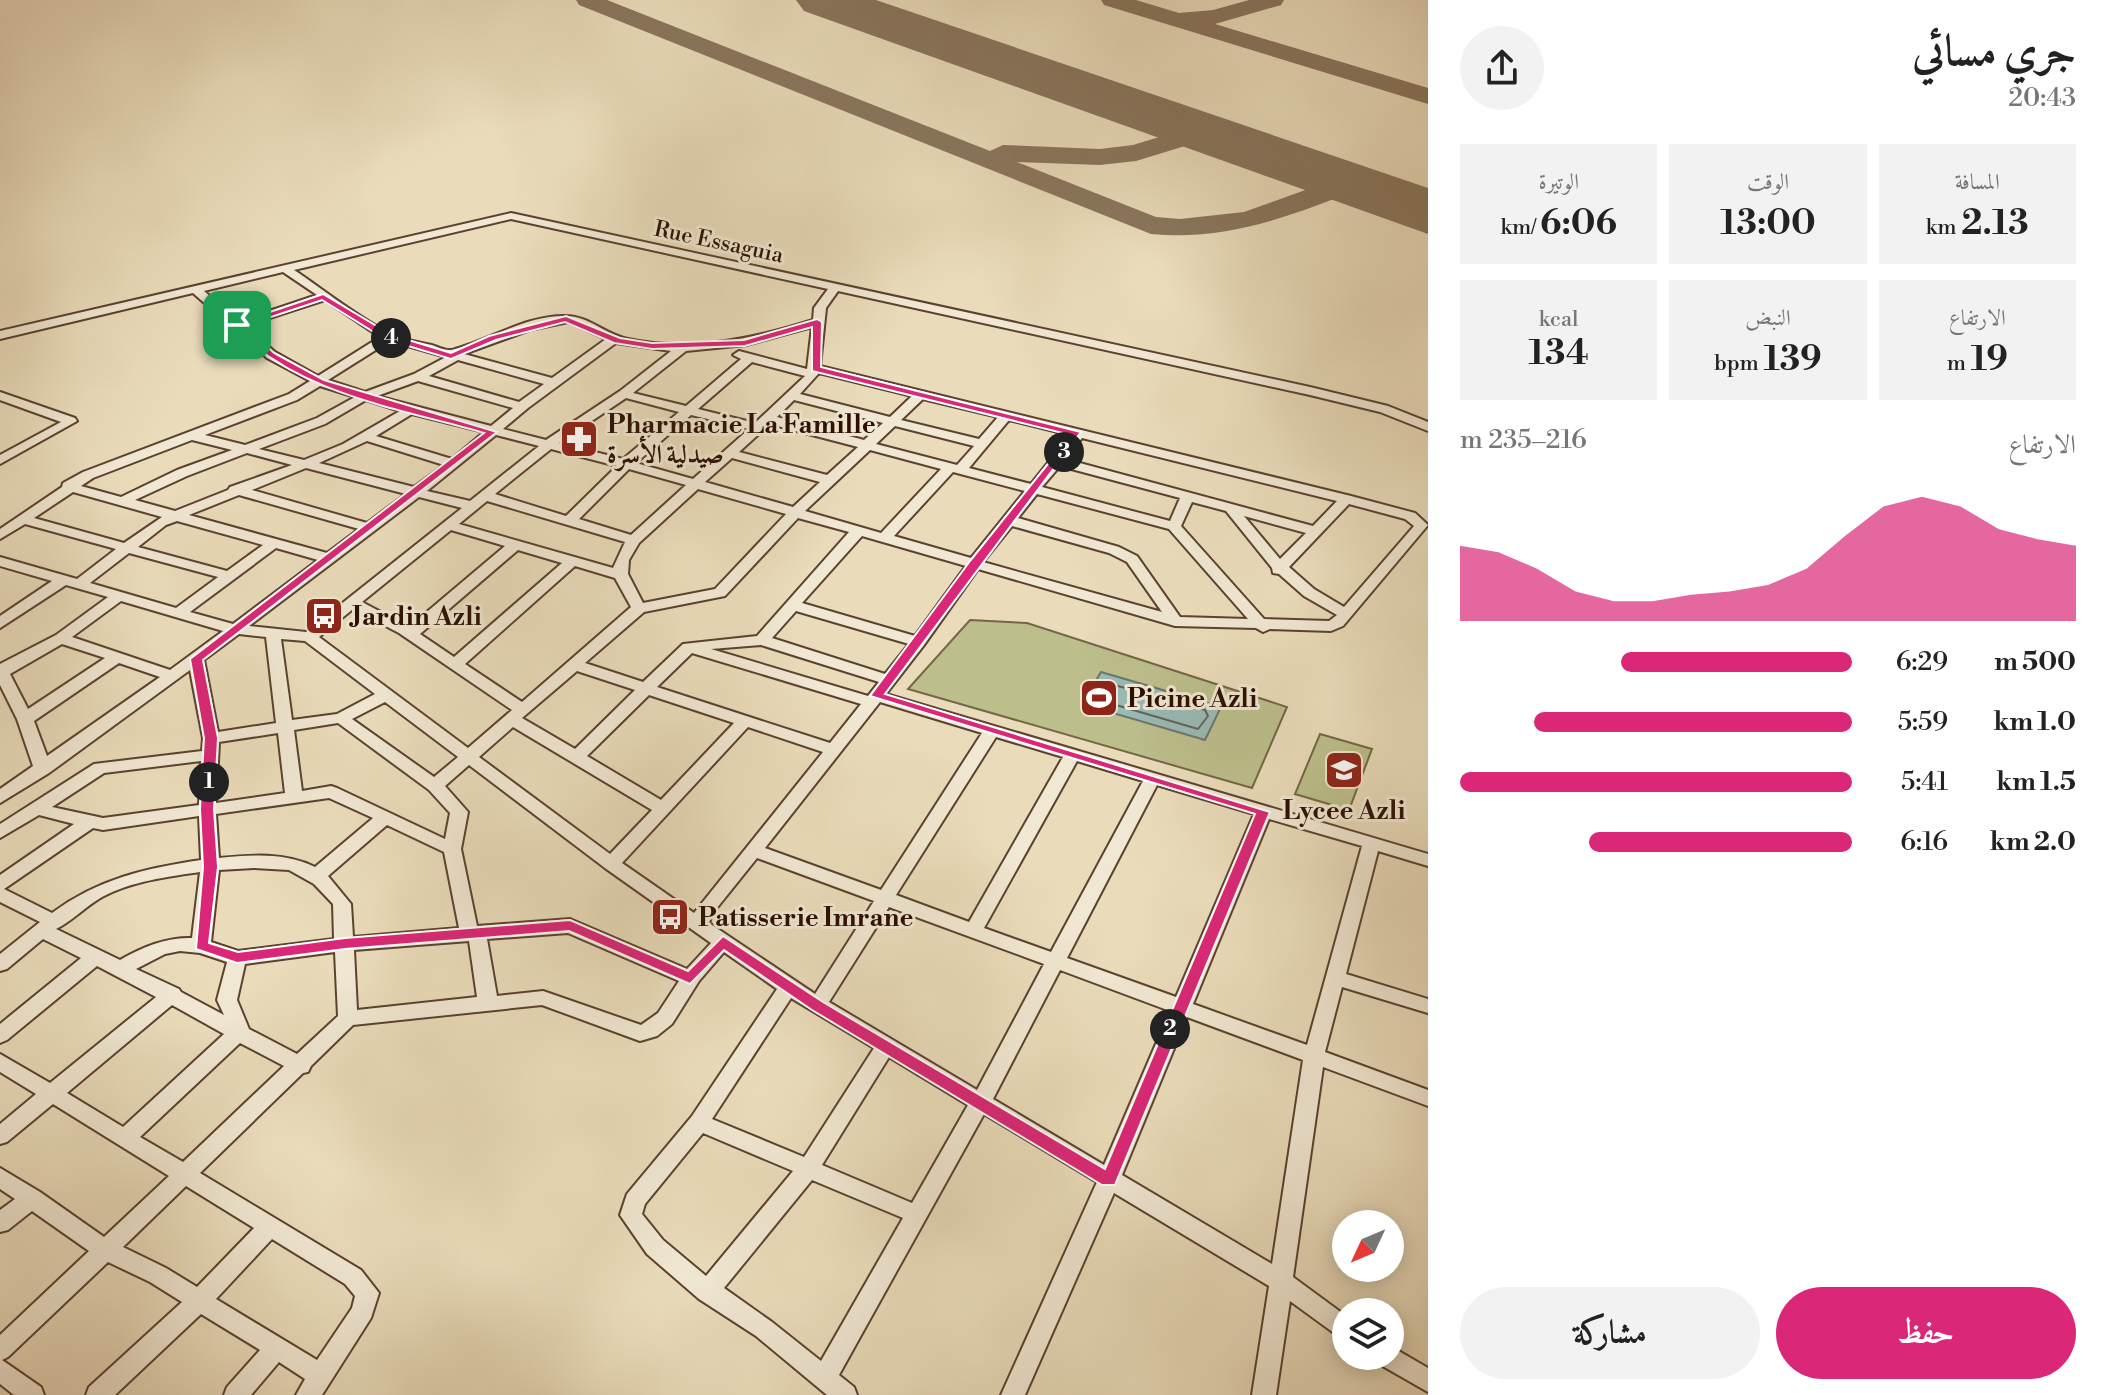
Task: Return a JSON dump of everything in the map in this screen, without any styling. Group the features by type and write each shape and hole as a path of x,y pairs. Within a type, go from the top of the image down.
{"street":[{"name":"Rue Essaguia","path":"0,335 511,216 1369,405 1428,427"},
{"path":"284,268 323,297 388,337 555,383"},
{"path":"639,608 620,575 619,561 633,540 763,424 814,371 820,308 835,287"},
{"path":"194,288 271,355 321,382 491,432 626,464 1175,621 1263,627 1331,626 1422,526 1410,516 1346,499 920,395 703,346"},
{"path":"237,325 323,297"},
{"path":"125,500 182,473 321,421 365,396 418,377 493,338 566,319 614,339 652,346 703,346 761,340 817,322"},
{"path":"0,535 68,486 115,462 257,413 321,382 388,337"},
{"path":"0,797 196,659 454,464 522,406 614,339"},
{"path":"309,637 548,445 624,394 686,345"},
{"path":"570,520 626,464 750,358"},
{"path":"418,377 522,406"},
{"path":"624,394 956,468 1174,526 1263,627"},
{"path":"435,786 639,608 720,593 796,512 920,395"},
{"path":"0,396 71,421 0,460"},
{"path":"792,396 982,444"},
{"path":"0,623 177,515 367,437 410,410"},
{"path":"884,538 982,444 1006,416"},
{"path":"699,925 704,912 919,642 974,564 1078,434"},
{"path":"193,436 472,506"},
{"path":"367,437 454,464"},
{"path":"728,453 830,480"},
{"path":"1057,461 1316,531"},
{"path":"68,486 327,558"},
{"path":"235,490 369,528"},
{"path":"1174,526 1188,495"},
{"path":"486,496 633,540"},
{"path":"1278,570 1346,499"},
{"path":"1229,506 1278,570 1344,613"},
{"path":"21,519 229,576"},
{"path":"1008,520 1114,550 1132,559 1175,621"},
{"path":"451,526 620,575"},
{"path":"762,640 859,530"},
{"path":"179,613 274,543"},
{"path":"410,634 514,546"},
{"path":"0,561 233,629 309,637 611,864 788,987 1282,1282 1332,1319"},
{"path":"455,664 570,563"},
{"path":"43,769 25,719 1,672 61,638 119,596"},
{"path":"354,603 410,634 455,664 516,714 664,809"},
{"path":"795,606 919,642"},
{"path":"273,633 294,796"},
{"path":"61,638 173,676"},
{"path":"578,756 688,647 762,640 889,680"},
{"path":"688,647 992,730 1428,860"},
{"path":"25,719 117,657"},
{"path":"196,659 211,747 207,809 210,867 201,946"},
{"path":"572,664 831,749"},
{"path":"0,832 100,768 341,718 385,695"},
{"path":"341,718 435,786 459,812 452,849 488,1003"},
{"path":"611,864 745,721"},
{"path":"817,1006 992,730"},
{"path":"974,929 1072,755"},
{"path":"824,1379 980,1103 1152,779"},
{"path":"36,807 88,823 331,792 452,849"},
{"path":"1013,1395 1109,1180 1178,1008 1263,812"},
{"path":"316,876 384,818"},
{"path":"0,884 88,823"},
{"path":"1264,1395 1314,1057 1371,844"},
{"path":"754,850 1428,1098"},
{"path":"0,964 92,896 125,880 268,861 292,864 333,888 342,904 348,1018"},
{"path":"0,894 95,957 172,994 301,1066"},
{"path":"121,969 143,955 169,947 201,946 237,958 345,944 570,926 690,978"},
{"path":"0,1350 104,1249 188,1174 348,1018 543,998 640,1033 660,1023 690,978 723,942"},
{"path":"0,1035 95,957"},
{"path":"237,958 227,1000 240,1031"},
{"path":"1336,978 1428,1006"},
{"path":"788,987 699,1122 635,1200 631,1215 641,1233 707,1292 753,1321 845,1395"},
{"path":"0,1136 47,1093 172,994"},
{"path":"125,1138 240,1031"},
{"path":"707,1292 808,1169 885,1047"},
{"path":"0,1062 47,1093 332,1261 367,1293 363,1311 314,1385 275,1350 199,1301 104,1249 0,1177"},
{"path":"699,1122 918,1215"},
{"path":"0,1223 32,1198"},
{"path":"98,1395 199,1301 271,1226"},
{"path":"236,1395 275,1350"},
{"path":"1404,1366 1428,1381"},
{"path":"0,1370 32,1395"}],"green space":[{"name":"Picine Azli","path":"970,620 1027,623 1287,707 1252,788 908,689"},
{"path":"1320,734 1372,749 1349,810 1295,794"}],"water":[{"path":"1101,672 1221,707 1205,740 1082,704"}],"taxiway":[{"path":"587,0 1151,225 1180,228 1229,224 1274,212 1347,184"},
{"path":"1112,0 1428,96"},
{"path":"1187,18 1214,17 1273,0"},
{"path":"1003,153 1100,157 1136,153 1202,132"}],"runway":[{"path":"823,0 1428,212"}],"place":[{"name":"Pharmacie La Famille صيدلية الأسرة","path":"579,439"},
{"name":"Jardin Azli","path":"324,616"},
{"name":"Picine Azli","path":"1099,698"},
{"name":"Lycee Azli","path":"1344,770"},
{"name":"Patisserie Imrane","path":"670,917"}],"route":[{"path":"323,297 388,337 451,356 493,338 566,319 618,341 652,346 745,343 778,336 817,322 816,369 1078,434 1033,487 877,696 1263,812 1178,1008 1109,1180 817,1006 723,942 690,978 570,926 345,944 237,958 201,946 210,867 207,809 211,738 208,706 196,659 454,464 491,432 321,382 271,355 237,325 323,297"}]}
